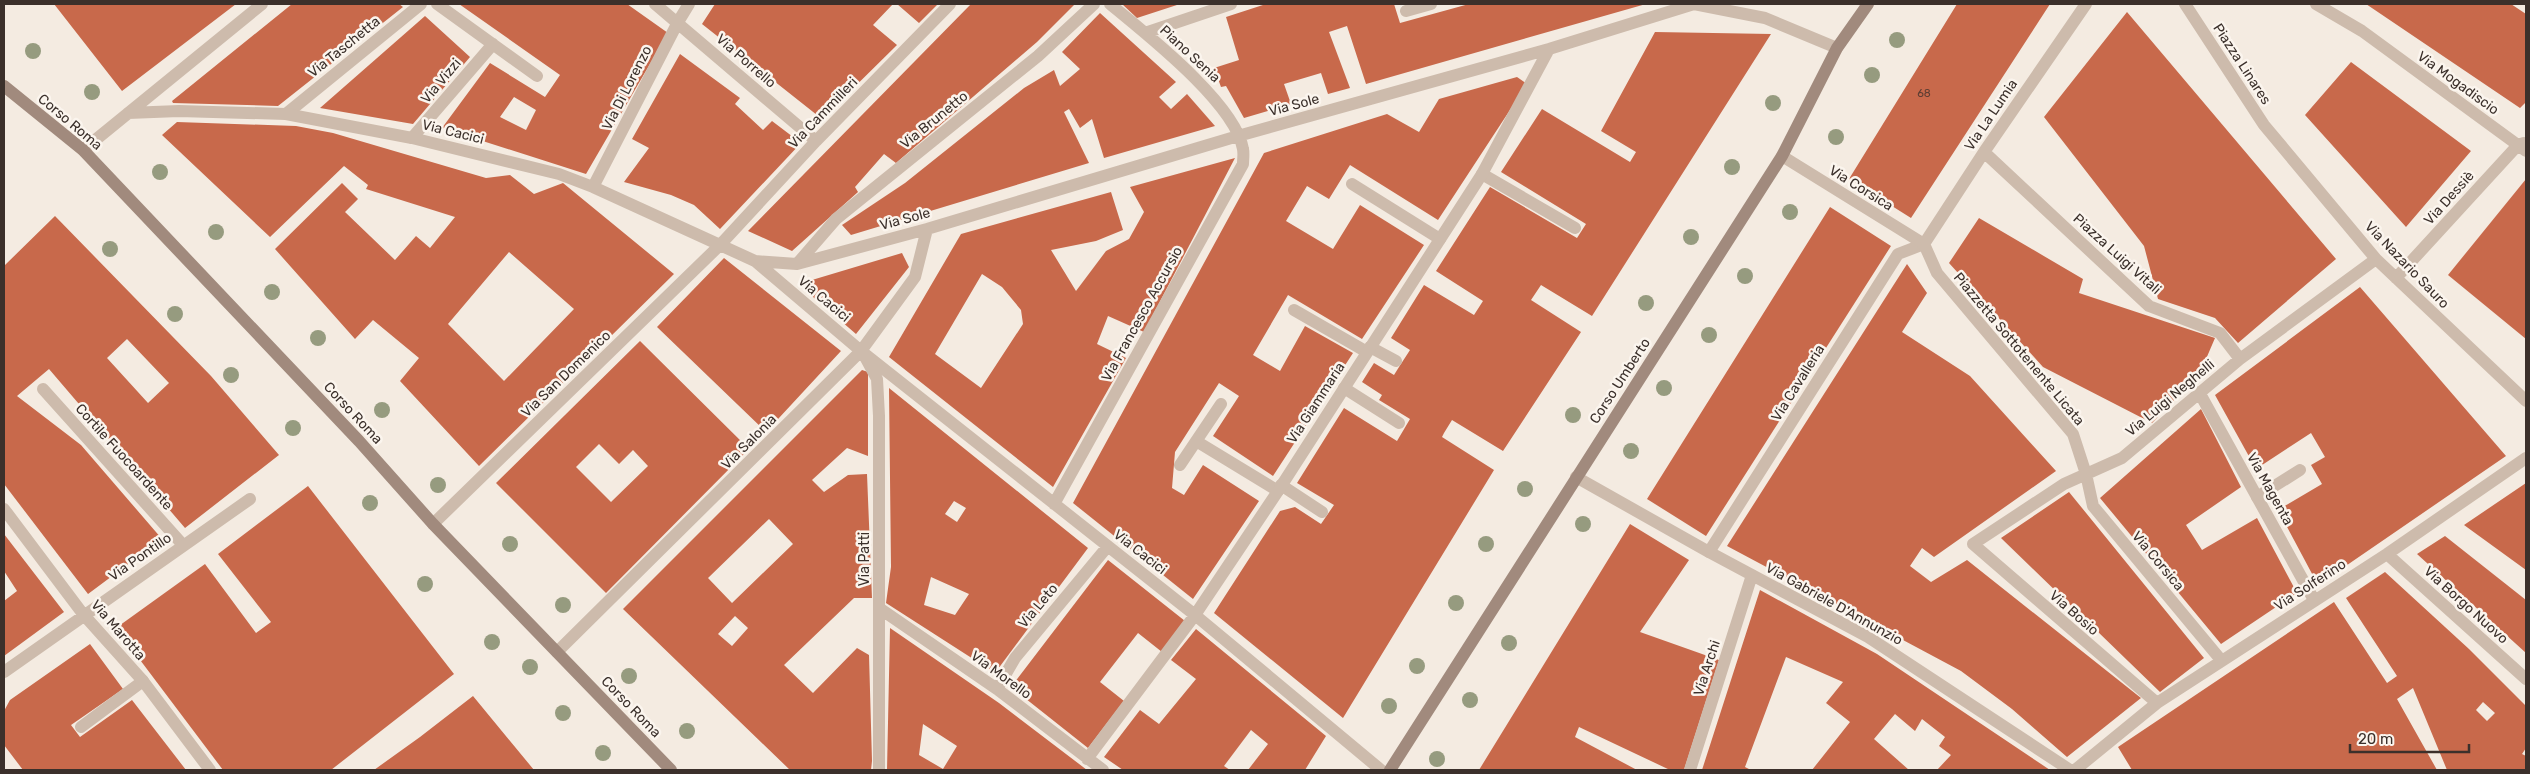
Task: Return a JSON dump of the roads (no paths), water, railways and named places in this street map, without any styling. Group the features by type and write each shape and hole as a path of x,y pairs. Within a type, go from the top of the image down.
{"main road":[{"name":"Corso Umberto","path":"1390,770 1782,156 1838,48 1868,4"},
{"name":"Corso Roma","path":"4,86 83,150 359,441 433,524 671,770"}],"street":[{"path":"83,150 262,4"},
{"name":"Via Taschetta","path":"286,114 421,4"},
{"path":"437,4 537,76"},
{"name":"Via Porrello","path":"655,4 816,141"},
{"name":"Via Di Lorenzo","path":"593,187 678,22 690,4"},
{"name":"Via Cammilleri","path":"720,246 816,141 950,4"},
{"name":"Via Brunetto","path":"797,264 836,219 1038,56 1094,4"},
{"name":"Piano Senia","path":"1110,4 1145,33 1214,97 1238,136"},
{"path":"1145,33 1231,4"},
{"path":"1406,11 1431,4"},
{"name":"Via Sole","path":"755,261 797,264 927,230 1238,136 1549,49 1694,4 1765,18 1838,48"},
{"name":"Via La Lumia","path":"1924,244 1984,152 2086,4"},
{"name":"Piazza Linares","path":"2185,4 2264,125 2277,140"},
{"name":"Via Mogadiscio","path":"2316,4 2373,39 2523,146"},
{"name":"Via Vizzi","path":"412,138 493,44"},
{"name":"Via Giammaria","path":"1087,759 1195,615 1280,488 1482,174 1549,49"},
{"name":"Via Cacici","path":"128,113 179,111 286,114 412,138 560,174 593,187 755,261 862,351 1195,615 1381,770"},
{"name":"Via Francesco Accursio","path":"1054,504 1243,164 1243,149 1238,136"},
{"name":"Via Nazario Sauro","path":"2277,140 2376,259 2526,401"},
{"name":"Via Dessiè","path":"2396,278 2523,146"},
{"name":"Piazza Luigi Vitali","path":"1984,152 2149,306 2220,333 2240,359"},
{"name":"Via Corsica","path":"1782,156 1924,244"},
{"path":"1482,174 1575,228"},
{"path":"1352,184 1440,239"},
{"name":"Via Salonia","path":"557,652 862,351 915,277 927,230"},
{"name":"Piazzetta Sottotenente Licata","path":"1924,244 1937,273 2073,434 2086,474"},
{"name":"Via Cavalleria","path":"1709,552 1898,254 1924,244"},
{"name":"Via San Domenico","path":"433,524 720,246"},
{"name":"Via Luigi Neghelli","path":"1973,544 2064,484 2122,458 2240,359 2376,259"},
{"path":"1294,310 1368,350 1396,361"},
{"name":"Via Patti","path":"862,351 876,379 879,425 879,770"},
{"path":"1344,388 1399,423"},
{"name":"Cortile Fuocoardente","path":"43,389 183,546"},
{"name":"Via Magenta","path":"2199,392 2314,600"},
{"path":"1180,465 1221,404"},
{"path":"1196,440 1322,512"},
{"name":"Via Solferino","path":"2075,770 2156,703 2386,554 2526,458"},
{"path":"2257,497 2300,470"},
{"name":"Via Corsica","path":"2086,474 2093,506 2221,660"},
{"name":"Via Gabriele D'Annunzio","path":"1576,476 1709,552 1868,637 2070,770"},
{"name":"Via Pontillo","path":"5,673 84,614 250,499"},
{"name":"Via Marotta","path":"4,509 84,614 142,681 210,770"},
{"name":"Via Bosio","path":"1973,544 2156,703"},
{"name":"Via Leto","path":"997,689 1015,658 1108,546"},
{"name":"Via Borgo Nuovo","path":"2386,554 2526,679"},
{"name":"Via Archi","path":"1690,770 1752,575"},
{"name":"Via Morello","path":"879,608 997,689 1103,770"},
{"path":"81,727 142,681"}]}
